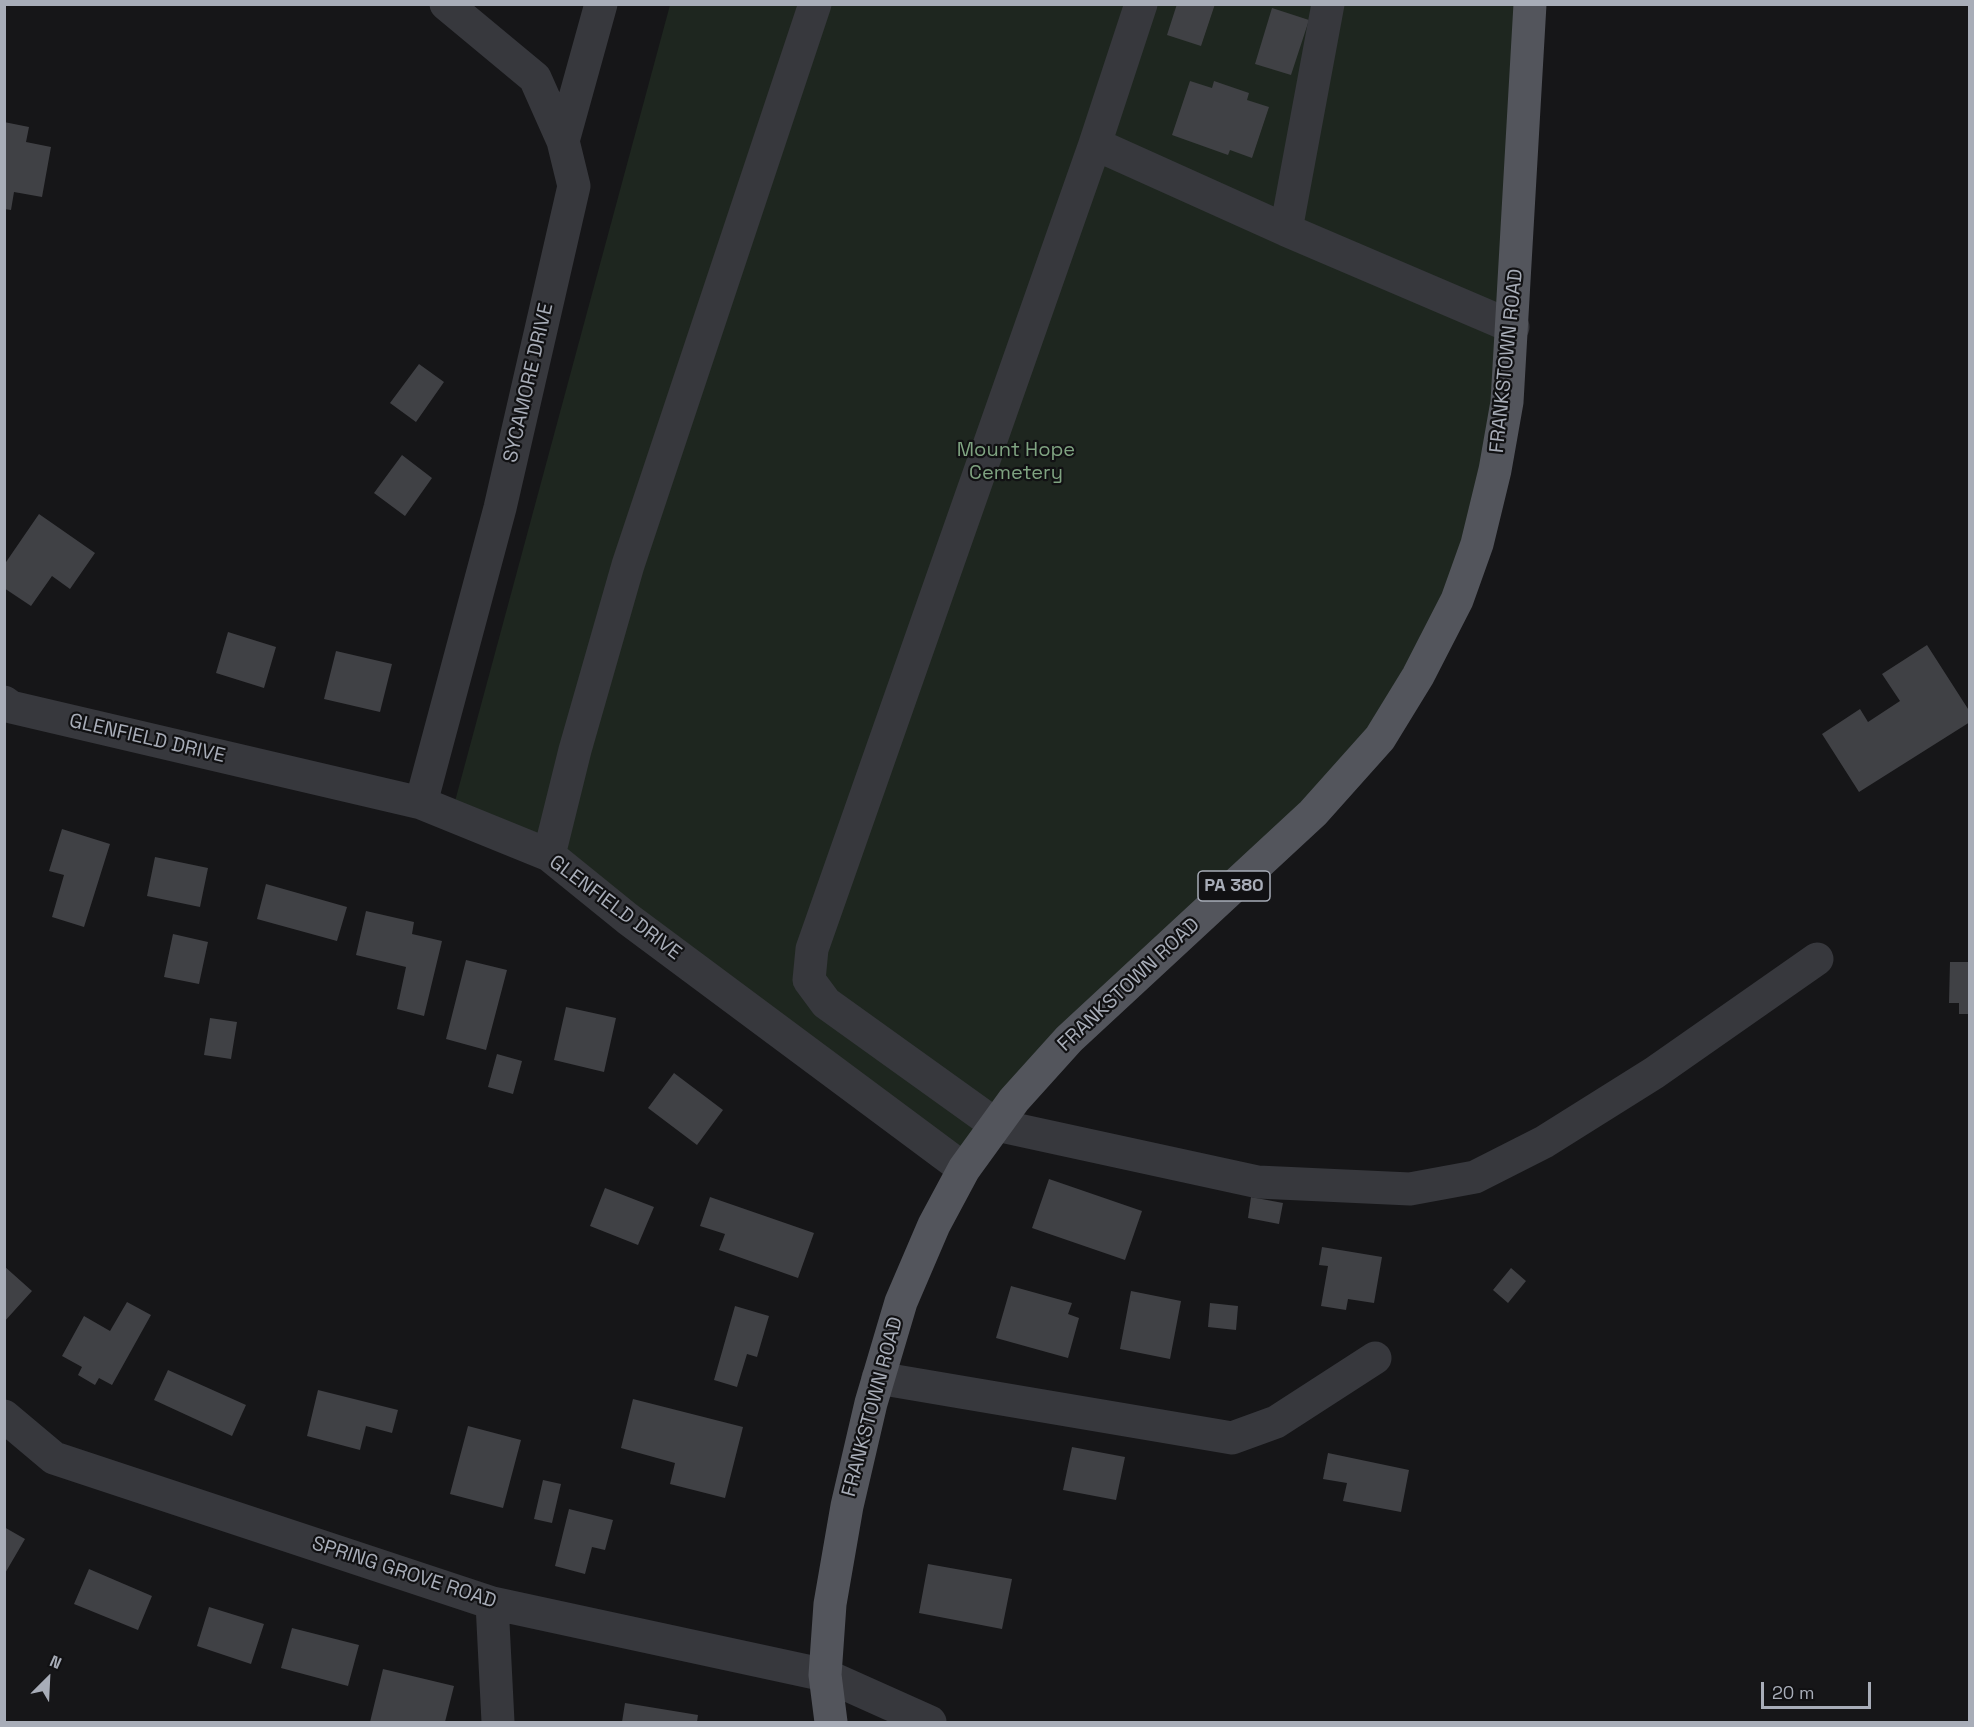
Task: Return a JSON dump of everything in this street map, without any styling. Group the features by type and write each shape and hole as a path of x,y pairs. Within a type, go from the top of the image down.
{"main road":[{"name":"FRANKSTOWN ROAD","path":"831,1722 825,1675 830,1604 847,1506 878,1377 901,1302 934,1225 964,1169 1014,1100 1069,1039 1313,813 1380,738 1418,676 1457,600 1477,543 1497,458 1507,402 1530,4"}],"street":[{"name":"SYCAMORE DRIVE","path":"421,803 500,508 574,186 563,141 535,78 446,4"},
{"path":"563,141 601,4"},
{"path":"549,855 574,750 628,565 815,4"},
{"path":"1141,4 1095,144 812,949 809,980 826,1003 996,1125 1258,1182 1410,1189 1475,1178 1544,1142 1654,1072 1817,959"},
{"path":"1286,230 1328,4"},
{"path":"1095,144 1286,230 1513,327"},
{"name":"GLENFIELD DRIVE","path":"4,702 11,707 421,803 549,855 638,926 964,1169"},
{"path":"878,1377 1232,1438 1276,1422 1375,1358"},
{"name":"SPRING GROVE ROAD","path":"4,1416 54,1458 492,1603 825,1675 930,1722"},
{"path":"492,1603 498,1722"}],"green space":[{"name":"Mount Hope Cemetery","path":"670,5 1530,5 1507,402 1418,676 964,1169 628,919 451,816"}],"building":[{"path":"1177,4 1215,4 1201,46 1167,35"},
{"path":"1272,8 1309,20 1291,75 1255,64"},
{"path":"1190,81 1212,88 1214,81 1249,93 1247,100 1269,107 1252,158 1230,150 1228,155 1172,135"},
{"path":"4,122 29,127 26,142 51,147 42,197 14,192 11,210 4,209"},
{"path":"419,364 444,382 416,422 390,403"},
{"path":"402,455 432,478 405,516 374,493"},
{"path":"39,514 95,553 70,589 52,576 31,606 4,588 4,565"},
{"path":"228,632 276,647 264,688 216,673"},
{"path":"1927,645 1970,712 1970,722 1859,792 1822,734 1860,709 1868,722 1900,701 1882,674"},
{"path":"336,651 392,664 380,712 324,699"},
{"path":"62,829 110,844 84,927 52,917 64,875 49,871"},
{"path":"155,857 208,868 200,907 147,896"},
{"path":"266,884 347,907 337,941 257,919"},
{"path":"366,911 414,922 412,934 442,941 424,1016 397,1009 406,967 356,955"},
{"path":"173,934 208,942 199,984 164,977"},
{"path":"466,960 507,970 486,1050 446,1039"},
{"path":"1950,962 1970,962 1970,1014 1959,1014 1959,1003 1949,1003"},
{"path":"566,1007 616,1018 604,1072 554,1060"},
{"path":"210,1018 237,1022 231,1059 204,1055"},
{"path":"497,1054 522,1061 513,1094 488,1087"},
{"path":"674,1073 723,1110 697,1145 648,1108"},
{"path":"1049,1179 1142,1211 1125,1260 1032,1228"},
{"path":"605,1188 654,1207 638,1245 590,1226"},
{"path":"710,1197 814,1233 798,1278 719,1250 725,1234 700,1226"},
{"path":"1251,1197 1283,1203 1279,1224 1248,1218"},
{"path":"1322,1247 1382,1257 1374,1303 1348,1299 1346,1310 1321,1306 1328,1266 1319,1265"},
{"path":"4,1266 32,1291 4,1322"},
{"path":"1511,1268 1526,1281 1508,1303 1493,1290"},
{"path":"1011,1286 1072,1303 1068,1314 1079,1318 1068,1358 996,1338"},
{"path":"1131,1291 1181,1301 1170,1359 1120,1349"},
{"path":"127,1302 151,1315 112,1385 99,1378 95,1385 78,1375 82,1367 62,1356 84,1316 110,1331"},
{"path":"1210,1303 1238,1306 1236,1330 1208,1327"},
{"path":"735,1306 769,1316 757,1357 747,1354 737,1387 714,1380"},
{"path":"168,1370 246,1405 232,1436 154,1400"},
{"path":"318,1390 398,1410 392,1433 366,1426 360,1450 307,1436"},
{"path":"633,1399 743,1427 725,1498 670,1484 675,1463 621,1448"},
{"path":"468,1426 521,1440 503,1508 450,1494"},
{"path":"1072,1447 1125,1457 1116,1500 1063,1490"},
{"path":"1328,1453 1409,1470 1401,1512 1343,1501 1347,1483 1323,1479"},
{"path":"543,1480 561,1484 552,1523 534,1519"},
{"path":"569,1509 613,1520 605,1550 592,1547 585,1574 555,1566"},
{"path":"4,1527 25,1539 4,1575"},
{"path":"928,1564 1012,1579 1002,1629 919,1613"},
{"path":"89,1569 152,1596 138,1630 74,1604"},
{"path":"209,1607 264,1624 251,1664 197,1646"},
{"path":"292,1628 359,1645 348,1686 281,1668"},
{"path":"383,1669 454,1686 445,1722 370,1722"},
{"path":"625,1703 698,1715 697,1722 622,1722"}]}
